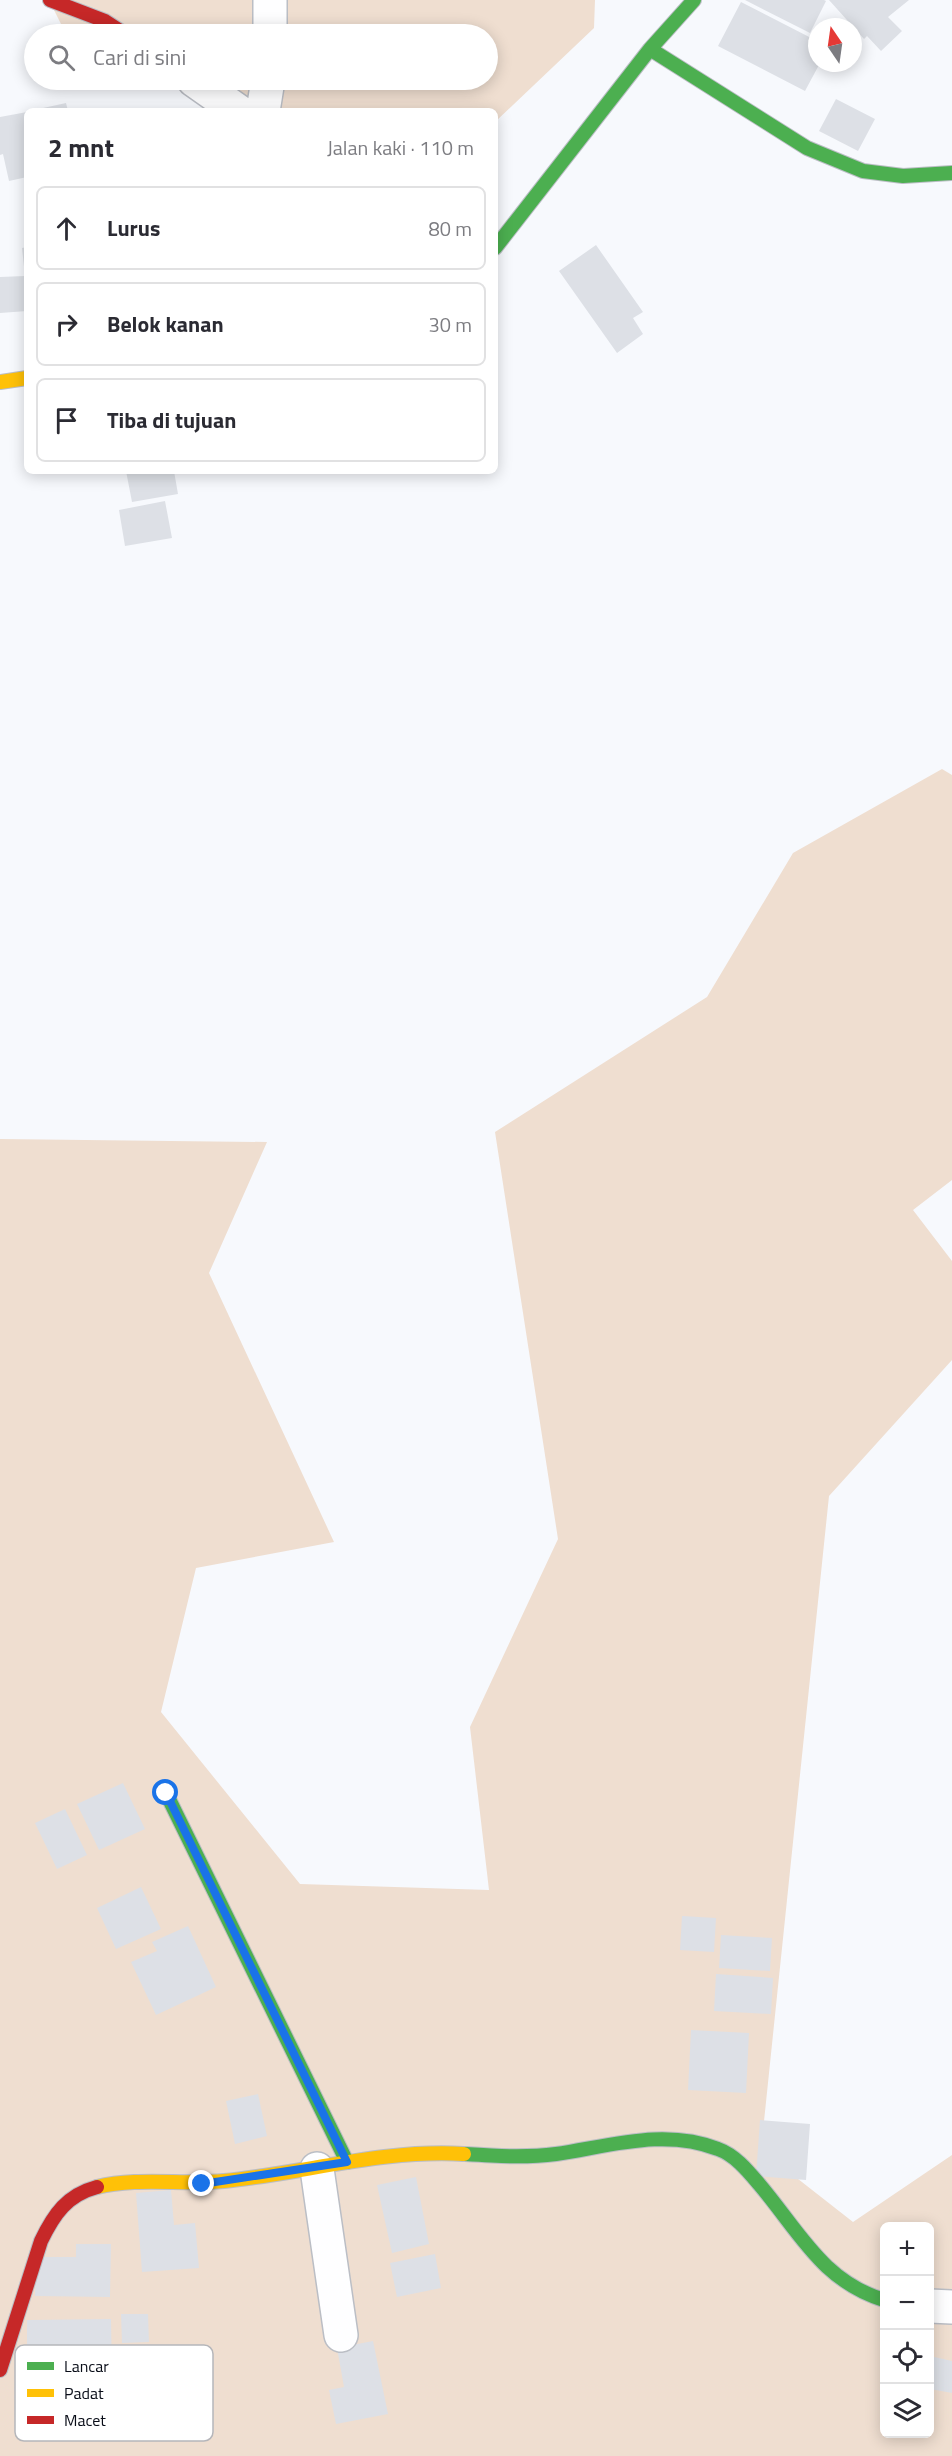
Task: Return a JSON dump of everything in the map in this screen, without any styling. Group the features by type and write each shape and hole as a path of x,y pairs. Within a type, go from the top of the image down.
{"street":[{"path":"50,0 107,24"},
{"path":"270,0 270,24"},
{"path":"498,244 650,48 694,0"},
{"path":"650,48 807,148 863,171 903,176 952,174"},
{"path":"208,90 234,108"},
{"path":"263,108 266,90"},
{"path":"0,382 24,378"},
{"path":"166,1793 332,2165 342,2335"},
{"path":"0,2370 41,2241 50,2221 64,2202 84,2190 107,2185 202,2184 385,2155 425,2152 531,2156 667,2138 691,2139 720,2149 741,2164 832,2273 854,2289 880,2298"},
{"path":"934,2306 952,2307"}],"shaded area":[{"path":"49,0 595,0 594,28 498,119 498,108 208,108 204,90 498,90 498,24 61,24"},
{"path":"942,769 952,775 952,1180 913,1210 952,1261 952,1360 829,1496 761,2150 853,2222 952,2155 952,2456 0,2456 0,1139 267,1142 209,1273 334,1542 196,1568 161,1712 300,1884 489,1890 470,1727 558,1539 495,1132 707,997 793,853"}],"building":[{"path":"745,0 826,1 818,18 808,18 808,32"},
{"path":"829,0 909,0 888,17 902,31 881,51 867,36 864,39 862,37 862,18 845,18"},
{"path":"741,2 808,36 808,72 815,72 805,91 718,46"},
{"path":"836,99 875,119 858,151 819,131"},
{"path":"66,103 67,108 43,108"},
{"path":"24,113 24,178 9,181 3,154 0,155 0,117"},
{"path":"596,245 643,312 633,318 643,334 617,353 559,271"},
{"path":"24,276 24,311 0,313 0,277"},
{"path":"127,474 175,474 178,494 132,502"},
{"path":"165,501 172,538 125,546 119,510"},
{"path":"123,1783 145,1829 99,1850 77,1804"},
{"path":"65,1809 87,1855 57,1869 35,1823"},
{"path":"141,1887 161,1929 116,1949 97,1908"},
{"path":"682,1916 716,1918 714,1952 680,1950"},
{"path":"188,1926 216,1987 156,2015 131,1962 157,1951 152,1942"},
{"path":"721,1935 772,1938 770,1971 719,1968"},
{"path":"716,1974 773,1978 771,2014 714,2011"},
{"path":"691,2030 749,2033 746,2093 688,2090"},
{"path":"258,2094 267,2136 235,2144 226,2101"},
{"path":"760,2120 810,2124 806,2180 756,2176"},
{"path":"416,2177 429,2244 392,2253 377,2185"},
{"path":"171,2190 174,2225 195,2223 199,2268 142,2272 136,2193"},
{"path":"76,2244 111,2244 110,2297 35,2296 36,2257 76,2257"},
{"path":"435,2254 441,2288 397,2297 390,2263"},
{"path":"121,2314 148,2314 149,2342 122,2343"},
{"path":"111,2319 111,2345 27,2345 27,2320"},
{"path":"373,2341 388,2414 336,2424 329,2390 344,2387 337,2348"},
{"path":"934,2357 952,2361 952,2393 934,2390"}],"traffic: fast":[{"path":"498,244 650,49 694,0"},
{"path":"650,49 807,148 863,171 903,176 952,173"},
{"path":"166,1793 347,2162"},
{"path":"464,2154 544,2155 658,2139 698,2143 718,2149 736,2159 746,2169 813,2252 828,2267 862,2291 880,2298"}],"traffic: slow":[{"path":"0,382 24,378"},
{"path":"97,2187 128,2182 224,2181 374,2158 434,2153 464,2154"}],"traffic: jam":[{"path":"50,0 110,24"},
{"path":"0,2370 46,2231 70,2200 97,2187"}],"route":[{"path":"166,1793 347,2162 316,2169 202,2184"}]}
